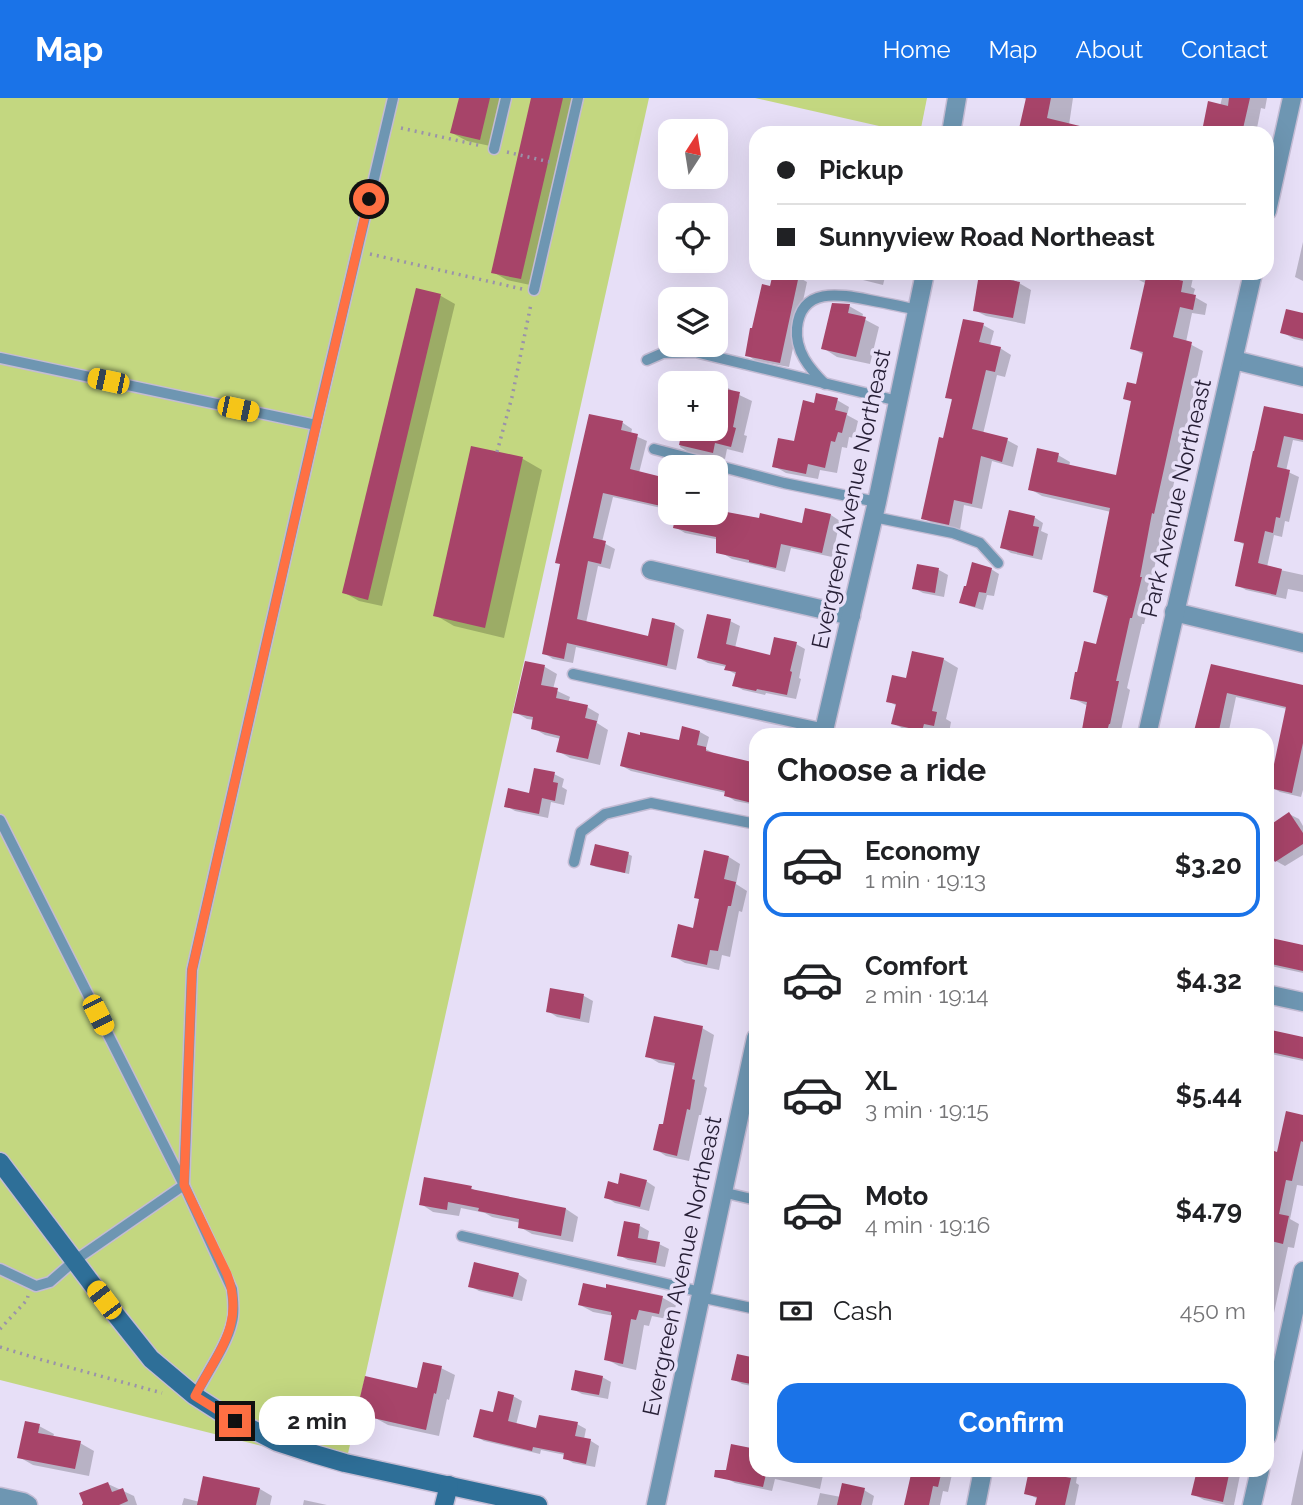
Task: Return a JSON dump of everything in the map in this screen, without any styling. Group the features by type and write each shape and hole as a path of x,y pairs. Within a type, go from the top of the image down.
{"main road":[{"path":"0,1162 151,1359 195,1396 277,1442 345,1463 538,1505"},
{"path":"444,1505 449,1485"}],"street":[{"path":"952,126 957,98"},
{"path":"1274,179 1292,98"},
{"name":"Evergreen Avenue Northeast","path":"825,728 876,509 923,280"},
{"name":"Park Avenue Northeast","path":"1149,728 1251,280"},
{"path":"1234,360 1303,377"},
{"path":"651,570 850,616"},
{"path":"1174,612 1303,643"},
{"path":"1274,996 1303,1002"},
{"name":"Evergreen Avenue Northeast","path":"656,1505 749,1070"},
{"path":"1274,1404 1303,1271"},
{"path":"976,1505 982,1477"},
{"path":"1252,1505 1258,1477"},
{"path":"0,1497 28,1505"}],"lane":[{"path":"184,1185 192,970 393,98"},
{"path":"494,149 506,98"},
{"path":"534,290 578,98"},
{"path":"826,384 813,372 797,345 799,314 807,304 824,295 842,294 917,310"},
{"path":"647,360 663,353 695,352 898,401"},
{"path":"0,358 316,425"},
{"path":"654,449 784,483 953,533 980,543 998,563"},
{"path":"573,674 807,728"},
{"path":"574,862 581,832 605,814 650,803 749,823"},
{"path":"0,820 227,1274 234,1305 232,1322 195,1396"},
{"path":"0,1269 32,1285 50,1282 75,1261 184,1185"},
{"path":"722,1192 749,1198"},
{"path":"462,1236 749,1307"}],"path":[{"path":"399,128 401,118"},
{"path":"370,254 518,289 534,290 512,397 497,452"},
{"path":"0,1329 27,1300 32,1285"},
{"path":"0,1347 162,1393"}],"green space":[{"path":"0,98 649,98 345,1467 0,1380"},
{"path":"755,98 927,98 921,126 879,126"}],"building":[{"path":"459,98 490,98 480,140 450,133"},
{"path":"531,98 563,98 521,279 491,273"},
{"path":"1026,98 1051,98 1047,118 1080,126 1020,126"},
{"path":"1229,98 1250,98 1244,126 1203,126 1208,101 1228,106"},
{"path":"771,280 798,280 780,363 745,356 762,284 770,286"},
{"path":"978,280 1020,282 1013,318 973,311"},
{"path":"1145,280 1183,281 1181,292 1196,295 1193,310 1180,307 1173,337 1192,342 1154,514 1152,513 1142,577 1116,681 1119,681 1110,724 1108,728 1082,728 1087,702 1070,699 1084,641 1096,644 1108,596 1093,592 1110,508 1028,490 1037,448 1059,453 1057,462 1116,475 1131,401 1123,399 1127,382 1136,384 1143,352 1130,349"},
{"path":"416,288 441,294 368,600 342,593"},
{"path":"832,303 850,304 848,313 866,317 856,357 821,349"},
{"path":"1286,309 1303,313 1303,339 1280,333"},
{"path":"963,319 984,323 979,342 1001,347 995,372 986,370 972,429 1008,438 1002,462 981,456 972,504 954,500 949,525 921,519 939,437 943,438 952,399 945,398"},
{"path":"728,390 740,392 731,447 715,443 713,453 679,445 680,441 728,441"},
{"path":"816,393 838,398 835,410 847,413 842,433 838,432 835,442 831,441 825,468 808,464 806,474 772,467 778,438 794,441 803,400 814,403"},
{"path":"1264,406 1303,414 1303,440 1284,436 1277,467 1290,470 1280,518 1276,517 1273,533 1265,531 1258,563 1282,569 1276,595 1235,586 1244,543 1234,541"},
{"path":"589,414 623,421 621,430 638,434 630,469 658,476 658,505 603,493 593,538 606,541 601,564 588,561 577,619 648,636 652,618 675,623 667,666 567,643 564,659 542,654 560,564 555,563"},
{"path":"471,446 523,457 485,628 433,616"},
{"path":"805,508 831,514 822,553 781,544 776,568 716,553 716,537 673,528 674,525 728,525 728,512 759,518 760,513 802,523"},
{"path":"1009,510 1035,516 1033,526 1039,527 1033,556 1000,548"},
{"path":"972,562 992,568 986,593 979,592 975,607 959,603"},
{"path":"917,564 939,568 935,593 912,589"},
{"path":"707,614 731,619 726,644 770,655 774,637 797,642 787,695 732,686 736,672 724,670 726,665 697,658"},
{"path":"912,651 944,658 932,711 937,712 934,726 924,724 923,728 909,728 891,724 896,704 886,702 892,675 906,678"},
{"path":"525,661 545,665 541,685 558,688 556,698 588,705 585,718 597,721 588,759 556,752 560,736 531,729 533,717 513,713"},
{"path":"1211,664 1303,685 1303,743 1292,793 1274,789 1274,764 1286,707 1227,693 1220,728 1195,728"},
{"path":"682,726 700,731 697,745 706,747 706,751 749,761 749,802 724,796 725,791 620,766 628,732 679,740"},
{"path":"534,768 555,772 553,782 558,783 555,801 542,798 539,814 504,807 508,788 529,793"},
{"path":"1289,812 1303,833 1303,844 1275,862 1274,860 1274,822"},
{"path":"595,844 629,852 625,873 590,865"},
{"path":"704,850 729,856 724,879 736,882 718,951 710,950 707,965 671,957 678,924 693,928 699,899 694,898"},
{"path":"1274,939 1303,945 1303,971 1274,965"},
{"path":"550,988 584,994 580,1019 546,1012"},
{"path":"654,1016 703,1026 692,1079 695,1080 690,1110 687,1109 677,1156 653,1150 659,1124 663,1124 675,1063 645,1057"},
{"path":"1274,1031 1303,1037 1303,1059 1274,1053"},
{"path":"1286,1111 1303,1115 1303,1142 1301,1141 1292,1181 1286,1180 1279,1214 1289,1216 1283,1244 1274,1242 1274,1151 1277,1152"},
{"path":"620,1173 647,1180 640,1207 604,1198 608,1181 618,1184"},
{"path":"424,1177 566,1208 561,1236 518,1228 519,1219 478,1211 479,1208 448,1202 447,1210 419,1205"},
{"path":"624,1221 640,1224 638,1238 660,1242 656,1263 617,1256"},
{"path":"474,1262 519,1273 513,1297 468,1287"},
{"path":"583,1283 606,1288 606,1284 663,1296 659,1314 639,1310 636,1320 631,1319 623,1364 604,1360 612,1315 611,1312 578,1305"},
{"path":"737,1354 749,1357 749,1384 731,1380"},
{"path":"423,1362 442,1366 426,1430 373,1418 374,1414 357,1410 365,1376 417,1388"},
{"path":"575,1370 603,1376 599,1395 571,1390"},
{"path":"498,1391 514,1395 508,1421 536,1428 539,1415 578,1422 575,1436 591,1439 586,1464 563,1459 564,1453 533,1447 532,1451 473,1437 480,1409 493,1412"},
{"path":"25,1421 40,1424 38,1433 81,1441 75,1469 17,1458"},
{"path":"731,1444 749,1448 749,1477 765,1477 763,1487 714,1477 715,1470 726,1470"},
{"path":"203,1476 260,1488 256,1505 197,1505"},
{"path":"910,1477 940,1477 938,1487 933,1486 929,1505 904,1505"},
{"path":"1028,1477 1071,1478 1065,1505 1035,1505 1037,1497 1024,1494"},
{"path":"1195,1477 1228,1477 1223,1502 1191,1495"},
{"path":"108,1482 112,1492 123,1488 128,1501 119,1505 82,1505 79,1493"},
{"path":"842,1483 865,1488 861,1505 837,1505"}],"route":[{"path":"235,1421 195,1396 226,1338 234,1305 227,1274 184,1185 192,970 369,199"}]}
